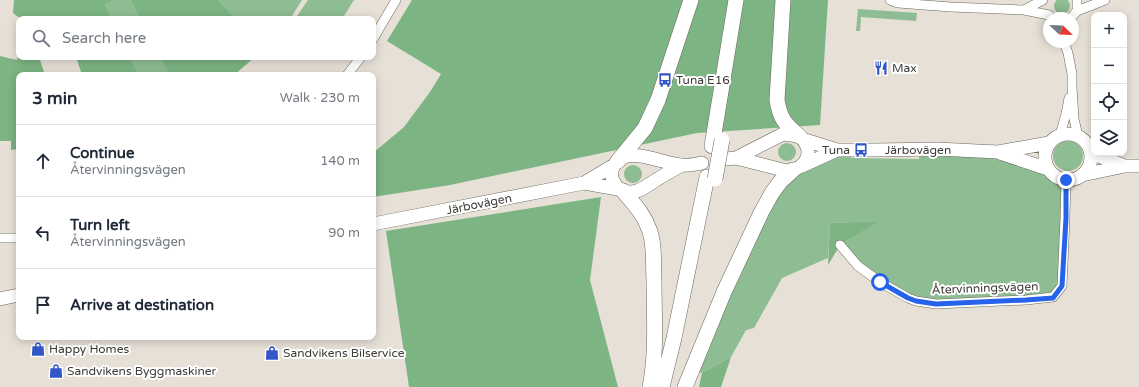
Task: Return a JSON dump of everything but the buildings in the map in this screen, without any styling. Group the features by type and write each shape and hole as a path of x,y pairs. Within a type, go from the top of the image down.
{"highway":[{"path":"616,163 645,128 658,100 691,0"},
{"path":"717,143 736,0"},
{"path":"671,387 744,0"},
{"path":"783,0 777,100 779,113 786,125 801,138"},
{"path":"685,387 724,292 772,193 780,182 798,168"},
{"path":"662,387 711,178"},
{"path":"621,190 639,210 649,229 653,250 655,337 653,374 650,387"}],"main road":[{"path":"1091,153 1084,140 1078,136 1066,133 1060,134 1054,138 1049,143 1044,155 1048,169 1052,174 1058,178 1066,180 1125,166 1139,166"},
{"name":"Järbovägen","path":"837,150 798,168 779,170 731,159 783,134 801,138 837,150 937,149 998,152 1049,143"},
{"path":"798,168 806,160 808,152 807,147 801,138"},
{"name":"Järbovägen","path":"998,152 1048,169"},
{"name":"Järbovägen","path":"376,223 584,183 624,157 633,156 682,165 702,163"},
{"path":"1082,175 1091,161 1091,156"},
{"path":"1099,156 1125,166"},
{"path":"616,163 612,178 613,184 621,190"},
{"name":"Järbovägen","path":"584,183 636,192 682,165"},
{"path":"0,298 16,295"}],"street":[{"path":"376,34 396,0"},
{"path":"890,0 898,3 951,7 1024,10 1043,14"},
{"path":"1024,10 1043,0"},
{"path":"1047,0 1046,7 1049,12"},
{"path":"1075,12 1077,0"},
{"path":"1079,13 1103,0"},
{"path":"1066,48 1072,74 1074,119 1078,136"},
{"path":"1068,48 1068,53"},
{"path":"349,72 359,60"},
{"path":"1060,134 1072,87"},
{"name":"Återvinningsvägen","path":"840,246 858,266 880,282 916,301 936,304 1053,298 1062,286 1066,218 1066,180"},
{"path":"0,238 16,238"}],"green space":[{"path":"1059,-1 1065,-1 1070,6 1066,12 1058,12 1055,9 1055,3"},
{"path":"14,0 115,0 105,5 110,16 17,16 13,13"},
{"path":"115,0 130,0 138,16 110,16 105,5"},
{"path":"130,0 218,0 233,16 138,16"},
{"path":"218,0 302,0 292,16 233,16"},
{"path":"308,0 354,0 344,16 297,16"},
{"path":"412,0 828,0 820,125 697,133 450,185 376,197 376,150 404,127 430,92 441,74 387,41"},
{"path":"858,9 917,13 916,21 861,17 860,31 856,31"},
{"path":"0,56 16,60 40,60 44,72 16,72 16,149 11,150 11,141 0,141"},
{"path":"77,60 132,60 138,72 81,72"},
{"path":"132,60 162,60 168,72 138,72"},
{"path":"162,60 252,60 238,72 168,72"},
{"path":"1068,141 1079,145 1083,156 1079,167 1068,171 1057,167 1053,156 1057,145"},
{"path":"787,143 793,146 796,152 793,158 787,161 781,158 778,152 781,146"},
{"path":"837,150 852,158 919,159 920,150 998,152 1048,169 1056,176 1066,180 1062,286 1053,297 927,303 880,282 840,245 878,221 830,223 828,258 782,278 754,328 746,330 731,357 702,373 692,371 780,182"},
{"path":"633,165 639,168 642,174 639,180 633,183 627,180 624,174 627,168"},
{"path":"601,197 590,280 618,387 409,387 386,231"},
{"path":"879,221 840,245 828,265 830,223"},
{"path":"731,357 721,387 699,387 702,373"}],"place":[{"name":"Max","path":"881,68"},
{"name":"Tuna E16","path":"665,80"},
{"name":"Tuna","path":"861,150"},
{"name":"Happy Homes","path":"38,349"},
{"name":"Sandvikens Bilservice","path":"272,353"},
{"name":"Sandvikens Byggmaskiner","path":"56,371"}],"route":[{"path":"880,282 908,298 916,301 936,304 1053,298 1062,286 1066,218 1066,180"}]}
